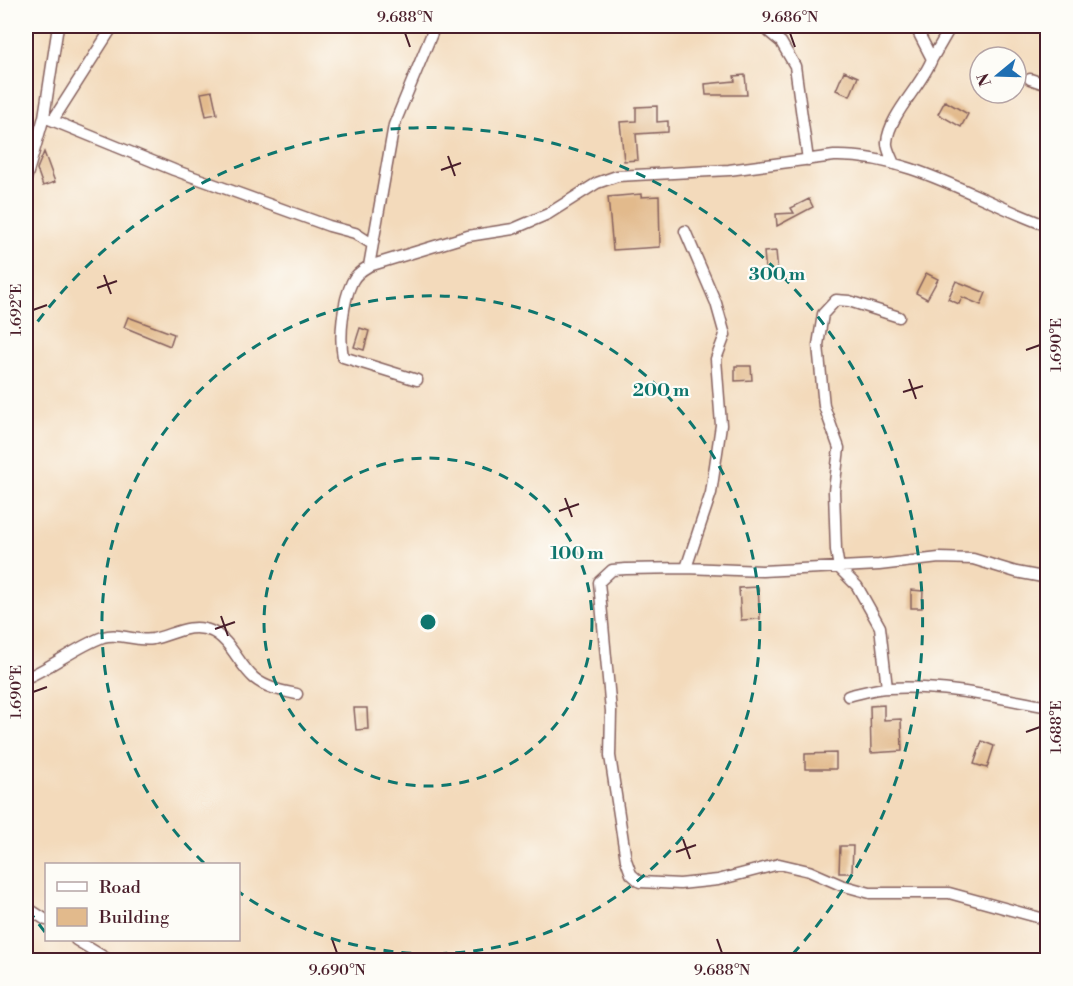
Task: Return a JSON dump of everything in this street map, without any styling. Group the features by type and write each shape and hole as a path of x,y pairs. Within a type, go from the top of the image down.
{"street":[{"path":"49,119 58,26"},
{"path":"26,178 49,119 113,26"},
{"path":"369,266 394,124 435,26"},
{"path":"915,26 932,59"},
{"path":"894,164 886,143 892,126 927,72 951,26"},
{"path":"769,32 786,49 795,66 808,160"},
{"path":"1030,79 1047,85"},
{"path":"49,119 174,170 329,226 355,233 372,244"},
{"path":"417,380 343,357 348,294 352,280 369,266 468,236 513,229 548,214 597,183 617,176 699,173 856,155 877,158 894,164 972,193 1047,226"},
{"path":"685,231 716,303 725,335 716,359 721,425 711,494 686,568"},
{"path":"887,688 880,627 857,586 839,568 833,527 839,448 824,406 818,345 823,314 836,300 849,301 899,317"},
{"path":"1047,578 1016,572 973,559 939,558 839,568 762,572 686,568 612,570 599,582 611,711 610,756 626,860 631,874 640,882 680,884 718,880 779,864 809,871 841,885 870,893 949,893 1047,920"},
{"path":"26,678 104,637 119,635 149,639 176,630 198,629 211,631 225,642 256,680 268,687 297,694"},
{"path":"848,696 887,688 927,687 1047,707"},
{"path":"26,907 45,920"},
{"path":"79,941 109,960"}],"building":[{"path":"844,71 858,77 850,96 836,90"},
{"path":"745,75 747,95 706,95 705,84 735,81 734,76"},
{"path":"212,91 217,114 206,116 201,93"},
{"path":"945,101 968,114 961,127 938,114"},
{"path":"657,106 657,122 668,121 668,132 636,134 638,160 624,161 620,122 636,121 636,107"},
{"path":"44,152 55,182 43,186 37,169"},
{"path":"641,194 641,197 659,196 660,247 613,250 608,197"},
{"path":"809,199 813,207 777,226 776,214 794,213 791,208"},
{"path":"776,251 778,272 766,273 764,252"},
{"path":"926,273 938,279 927,299 916,293"},
{"path":"956,281 986,293 981,305 962,297 959,304 948,299"},
{"path":"128,317 174,334 170,346 124,327"},
{"path":"360,328 369,331 364,350 354,347"},
{"path":"735,366 751,366 752,380 735,381"},
{"path":"758,587 760,619 741,620 739,588"},
{"path":"911,590 923,591 922,608 911,608"},
{"path":"884,705 884,720 901,719 902,751 871,753 870,706"},
{"path":"354,708 367,708 368,729 356,730"},
{"path":"982,741 994,746 987,768 974,764"},
{"path":"836,753 836,769 805,769 805,754"},
{"path":"840,846 853,846 852,873 839,873"}]}
